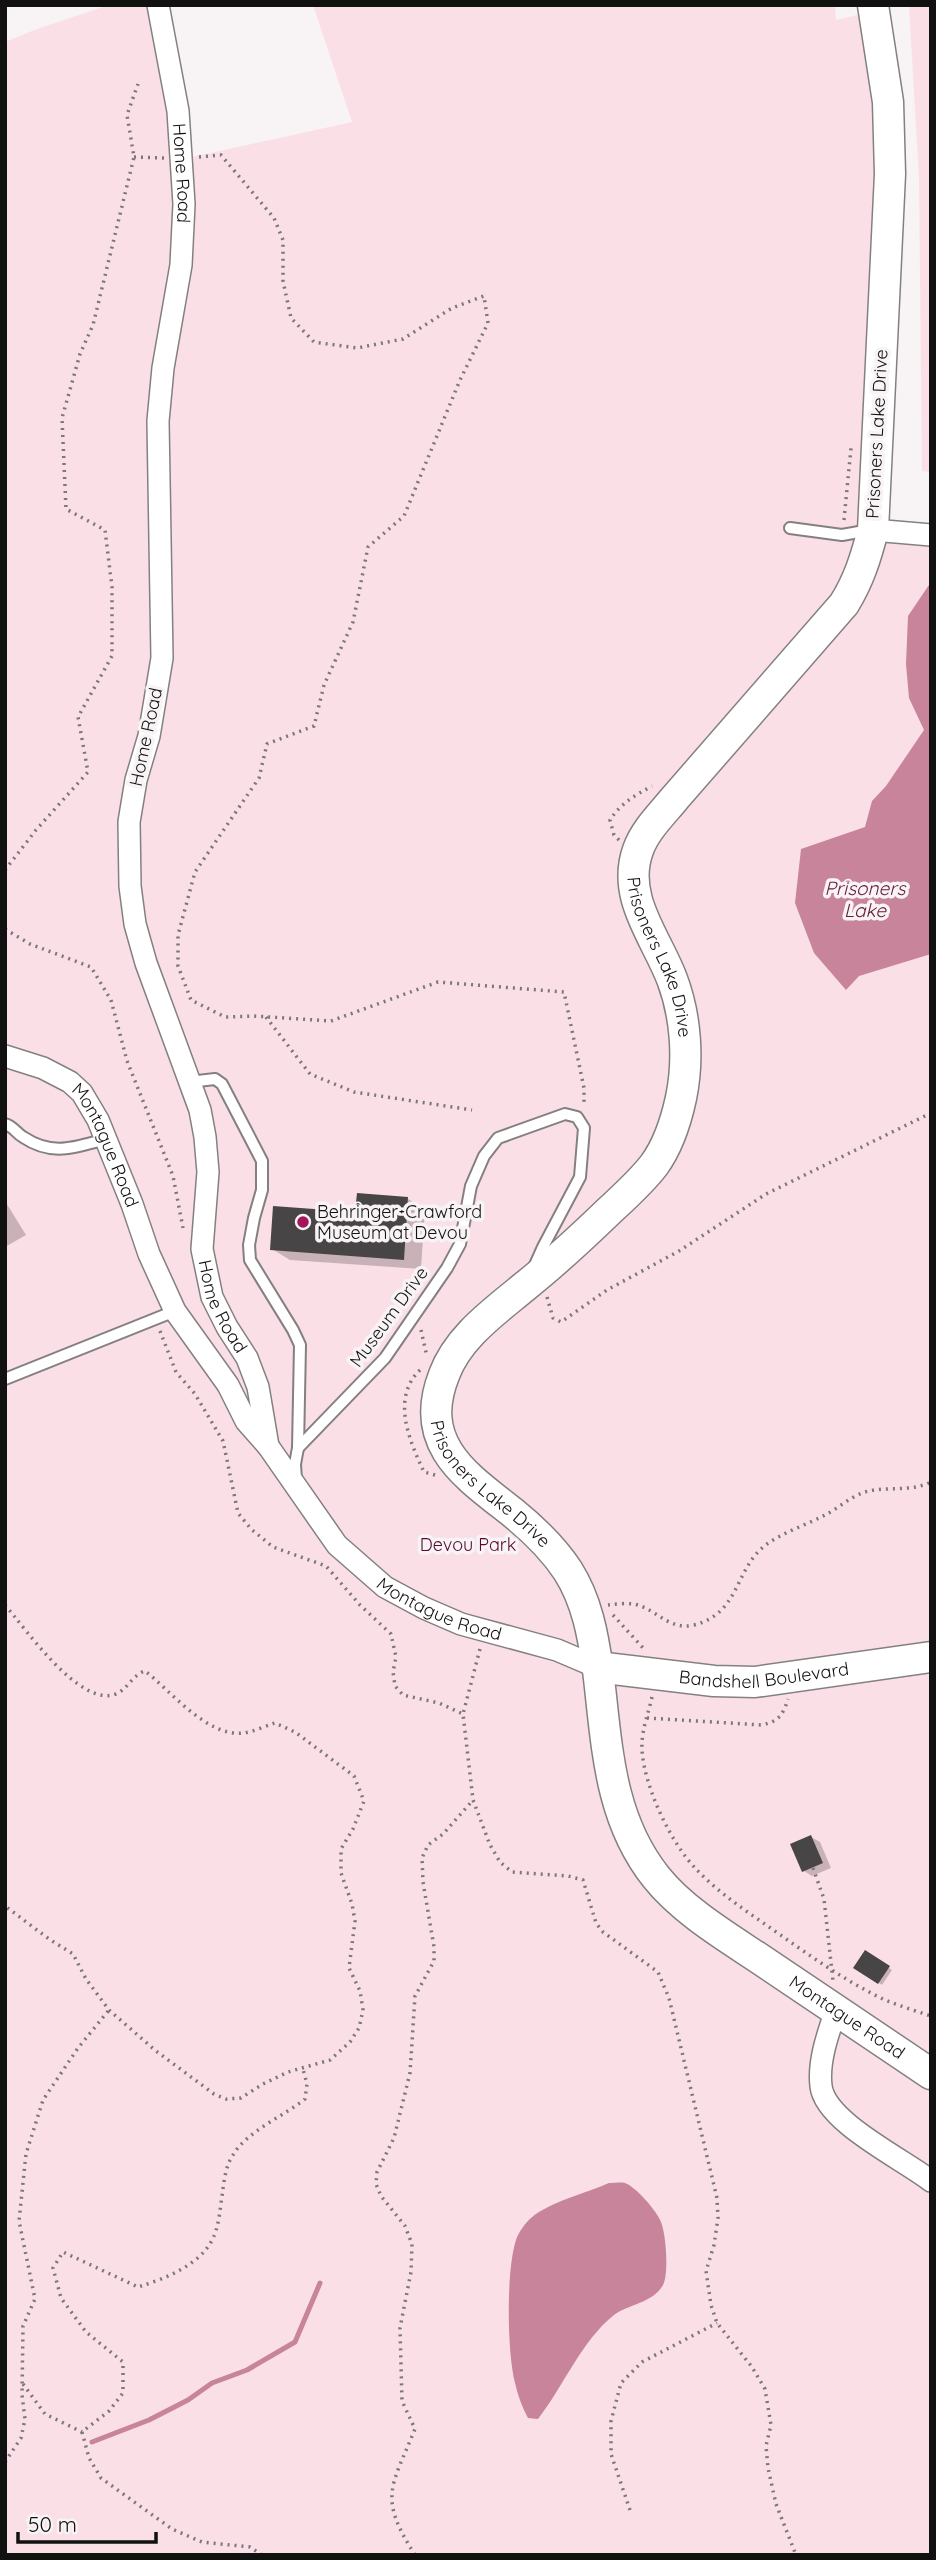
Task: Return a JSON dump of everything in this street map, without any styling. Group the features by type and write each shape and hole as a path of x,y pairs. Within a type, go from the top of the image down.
{"street":[{"name":"Home Road","path":"158,5 178,111 184,204 181,265 163,368 158,421 162,658 149,736 136,780 129,822 128,850 135,925 146,963 200,1110 208,1172 202,1249 212,1297 247,1358 258,1387 268,1446"},
{"name":"Prisoners Lake Drive","path":"597,1667 588,1615 568,1571 543,1538 458,1468 443,1445 438,1430 436,1400 452,1356 539,1266 592,1227 654,1164 671,1133 681,1099 685,1051 683,1017 672,979 639,911 635,891 635,862 639,847 675,798 844,604 864,565 873,530 890,174 888,102 873,5"},
{"path":"873,530 931,535"},
{"name":"Montague Road","path":"5,1056 43,1068 70,1082 82,1093 98,1120 132,1204 166,1315 228,1385 246,1421 268,1446 337,1545 385,1587 424,1608 461,1624 557,1650 597,1667 613,1787 625,1826 637,1851 659,1881 676,1898 732,1940 931,2074"},
{"name":"Bandshell Boulevard","path":"597,1667 714,1681 755,1682 931,1657"},
{"path":"836,2010 825,2043 821,2087 838,2116 931,2181"}],"lane":[{"path":"790,528 842,534 873,530"},
{"path":"189,1082 215,1080 222,1084 262,1161 262,1190 249,1245 250,1261 300,1345 298,1448 295,1464 297,1486"},
{"name":"Museum Drive","path":"298,1448 385,1358 447,1268 460,1244 471,1186 484,1156 498,1139 565,1114 577,1118 584,1128"},
{"path":"5,1124 9,1124 23,1137 59,1151 106,1139"},
{"path":"539,1266 580,1177 584,1128"},
{"path":"5,1379 166,1315"}],"path":[{"path":"5,870 36,830 88,772 78,717 113,656 113,587 105,530 66,509 62,418 80,354 93,324 134,157 127,115 138,84"},
{"path":"134,157 182,159 221,155 274,218 283,240 283,281 291,318 314,342 356,348 403,339 452,308 484,296 488,323 460,380 404,516 368,547 353,622 324,685 314,726 267,744 259,778 195,872 178,935 178,966 191,1000 225,1017 331,1021 438,982 564,992 584,1088 584,1128"},
{"path":"842,534 851,447"},
{"path":"621,843 614,835 610,820 618,807 629,798 657,783"},
{"path":"5,929 30,944 91,967 111,1000 127,1061 173,1175 184,1234"},
{"path":"265,1017 310,1074 354,1092 472,1110"},
{"path":"539,1266 548,1307 553,1318 561,1322 607,1290 679,1251 766,1194 931,1113"},
{"path":"166,1315 163,1343 176,1372 195,1394 223,1441 238,1513 251,1529 273,1547 326,1566 360,1605 391,1634 396,1657 393,1672 395,1686 403,1695 439,1703 463,1714"},
{"path":"422,1335 429,1366 420,1370 408,1386 405,1397 406,1425 424,1472 440,1477"},
{"path":"646,1651 604,1606 636,1604 678,1626 703,1622 718,1614 729,1602 755,1555 767,1544 828,1514 863,1493 921,1487 931,1482"},
{"path":"5,1605 60,1669 84,1689 104,1696 116,1694 125,1688 137,1673 145,1671 202,1720 230,1732 244,1734 275,1723 295,1732 354,1776 364,1801 353,1829 341,1849 341,1873 355,1921 349,1968 360,1991 363,2010 359,2028 350,2042 330,2060 288,2072 240,2098 226,2099 214,2094 156,2051 109,2010 86,1979 73,1954 49,1940 5,1906"},
{"path":"492,1633 479,1651 463,1714 472,1800 490,1845 500,1862 512,1871 568,1876 583,1881 596,1923 603,1932 658,1972 669,1998 717,2198 718,2218 714,2245 706,2271 711,2305 717,2323 752,2367 765,2389 771,2425 766,2446 768,2468 776,2504 796,2555"},
{"path":"654,1687 643,1730 642,1751 657,1804 671,1835 695,1868 726,1896 832,1971 887,2001 931,2016"},
{"path":"415,2555 393,2516 390,2500 391,2487 415,2429 402,2401 400,2328 411,2272 412,2244 405,2226 381,2196 376,2184 377,2172 394,2138 410,2073 415,1996 434,1961 422,1858 428,1845 443,1833 472,1800"},
{"path":"813,1868 824,1899 836,2010"},
{"path":"5,2462 21,2438 25,2419 23,2326 35,2300 19,2221 26,2154 43,2100 78,2048 109,2010"},
{"path":"82,2432 109,2411 123,2393 123,2362 86,2332 61,2298 53,2268 63,2252 138,2287 165,2278 199,2256 213,2239 227,2166 234,2151 260,2129 288,2113 305,2099 307,2084 303,2068"},
{"path":"630,2510 611,2454 611,2421 621,2383 642,2362 717,2323"},
{"path":"23,2384 45,2414 82,2432 89,2458 101,2478 172,2529 202,2543 250,2547 262,2555"}],"green space":[{"name":"Devou Park","path":"109,5 158,5 183,159 352,122 313,5 835,5 836,20 874,11 888,102 873,529 931,535 931,2555 5,2555 5,42"},
{"path":"909,5 931,5 931,472 922,471 919,179"}],"water":[{"name":"Prisoners Lake","path":"931,582 931,954 859,976 846,990 814,953 795,903 801,849 865,827 872,801 886,786 924,730 909,698 906,664 908,616"},
{"path":"609,2183 630,2185 659,2217 666,2254 665,2280 653,2296 620,2311 603,2325 582,2350 538,2419 528,2418 516,2388 510,2352 510,2271 518,2234 539,2212"}],"building":[{"name":"Behringer-Crawford Museum at Devou","path":"357,1193 408,1197 404,1260 270,1250 273,1206 355,1212"},
{"path":"811,1835 823,1863 802,1872 790,1844"},
{"path":"865,1950 890,1966 878,1984 853,1968"}],"waterway":[{"path":"92,2442 149,2420 188,2400 212,2383 247,2370 295,2342 320,2283"}],"place":[{"name":"Behringer-Crawford Museum at Devou","path":"303,1222"}]}
